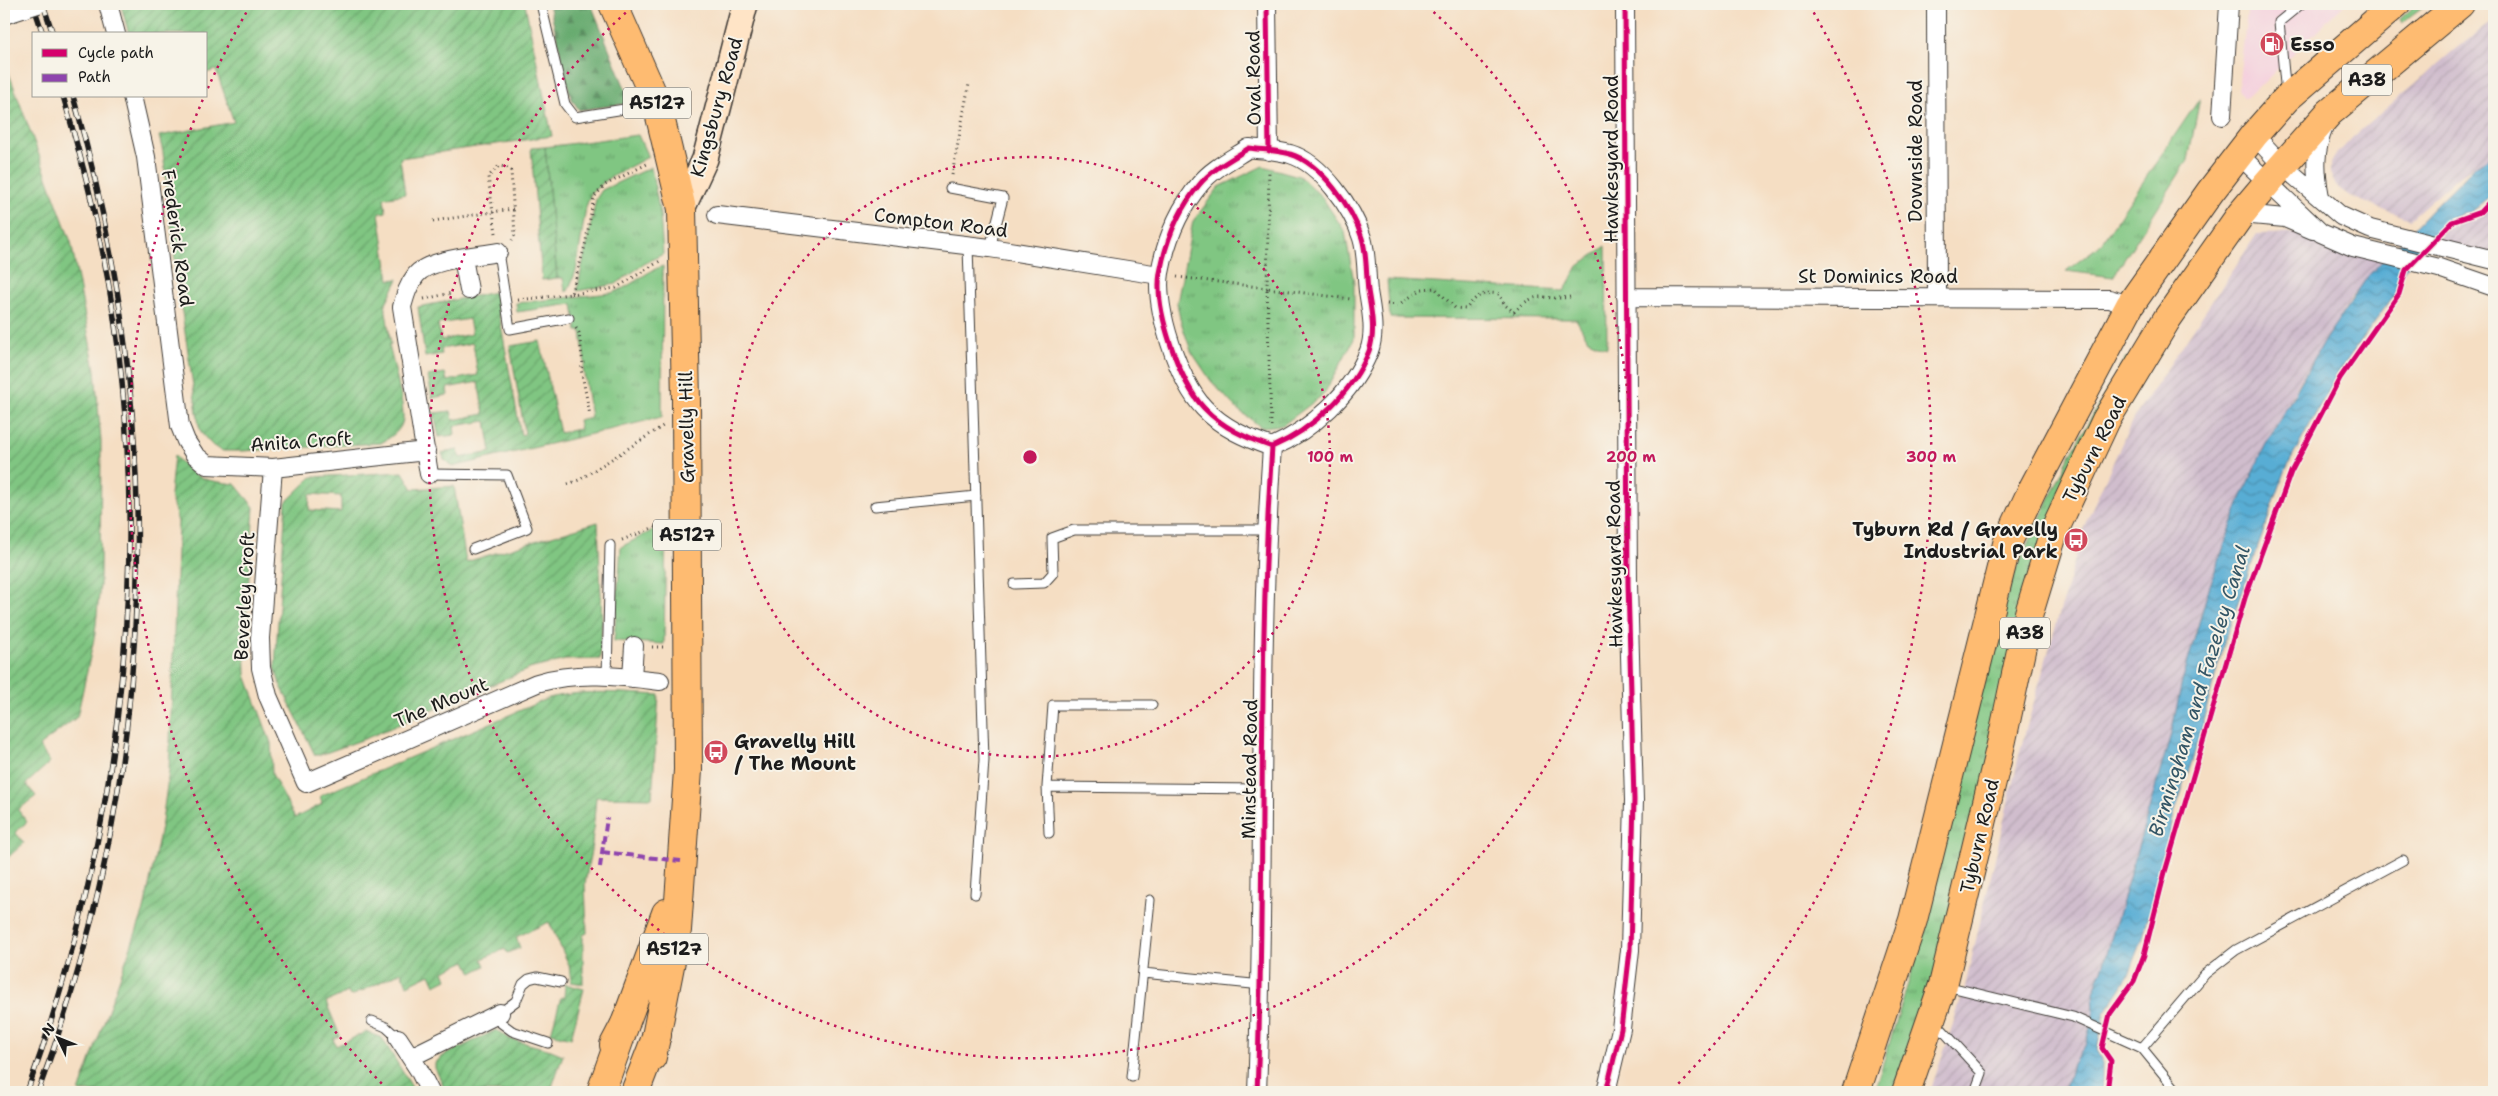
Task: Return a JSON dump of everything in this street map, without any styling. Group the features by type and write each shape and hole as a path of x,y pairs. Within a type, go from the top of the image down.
{"main road":[{"name":"Gravelly Hill","path":"613,4 657,104 682,209 686,412 688,770 678,930 657,1035 643,1092"},
{"name":"Tyburn Road","path":"1856,1092 1913,920 2007,544 2032,490 2130,305 2246,145 2286,99 2396,4"},
{"name":"Tyburn Road","path":"1906,1092 1943,985 2002,740 2029,613 2054,531 2106,420 2167,319 2242,214 2275,174 2330,113 2460,4"},
{"name":"Gravelly Hill","path":"588,1092 625,1024 656,944 682,861"},
{"path":"601,1092 625,1024"},
{"path":"635,1092 657,1035"}],"street":[{"path":"4,15 38,4"},
{"path":"108,4 115,32"},
{"name":"Kingsbury Road","path":"682,209 705,159 745,4"},
{"name":"Oval Road","path":"1268,4 1269,152"},
{"name":"Hawkesyard Road","path":"1606,1092 1621,1028 1630,950 1634,810 1628,584 1625,4"},
{"name":"Downside Road","path":"1936,4 1937,297"},
{"path":"2222,116 2229,4"},
{"name":"Frederick Road","path":"132,98 146,157 176,387"},
{"path":"2320,197 2315,174 2315,155 2317,143 2330,113"},
{"path":"2246,145 2275,174 2321,233"},
{"path":"2246,145 2275,174 2320,197 2341,216 2370,228 2494,260"},
{"name":"Oval Road","path":"1249,148 1291,154 1311,166 1328,180 1343,199 1362,238 1372,322 1370,349 1354,381 1335,403 1293,439 1272,447 1244,437 1224,425 1202,407 1187,384 1169,344 1162,311 1159,275 1169,235 1181,210 1201,182 1221,165 1249,148"},
{"path":"2242,214 2285,218 2353,247 2438,268 2494,287"},
{"name":"Compton Road","path":"716,216 990,248 1159,275"},
{"path":"429,474 402,307 407,289 417,273 435,264 498,252"},
{"path":"463,258 469,290"},
{"name":"St Dominics Road","path":"1626,297 2109,299 2130,305"},
{"name":"Anita Croft","path":"176,387 180,426 186,441 195,455 207,465 273,468 426,451"},
{"name":"Minstead Road","path":"1257,1092 1262,985 1266,530 1272,447"},
{"name":"Beverley Croft","path":"273,468 260,638 261,668 268,696 291,751"},
{"path":"632,678 634,646"},
{"name":"The Mount","path":"291,751 306,783 538,683 557,677 660,680"},
{"path":"411,1057 496,1015"},
{"path":"398,1038 430,1092"}],"lane":[{"path":"541,4 565,104 575,117 657,104"},
{"path":"2286,99 2279,22 2301,4"},
{"path":"950,188 1002,198 990,248"},
{"path":"968,246 984,760 974,894"},
{"path":"498,252 510,330 569,318"},
{"path":"429,474 507,475 527,528 473,549"},
{"path":"875,506 976,496"},
{"path":"1014,584 1044,583 1053,573 1052,538 1074,530 1266,530"},
{"path":"607,677 610,545"},
{"path":"1049,833 1047,787 1053,705 1152,705"},
{"path":"1047,787 1264,789"},
{"path":"2142,1048 2205,974 2236,950 2403,860"},
{"path":"1132,1077 1150,900"},
{"path":"1143,973 1262,985"},
{"path":"548,1043 512,1031 496,1015 516,1001 523,984 529,979 537,977 561,982"},
{"path":"1943,985 2073,1017 2142,1048 2178,1092"},
{"path":"1932,1018 1982,1073 1975,1092"},
{"path":"372,1021 386,1027 398,1038"}],"path":[{"path":"950,188 969,84"},
{"path":"1269,152 1267,288 1272,447"},
{"path":"571,294 585,246 590,208 594,197 612,181 670,153"},
{"path":"499,166 506,167 511,172 515,235 509,250 498,252 493,212 488,177 499,166"},
{"path":"433,220 513,208"},
{"path":"514,292 515,300 616,288 650,265 668,257 683,256"},
{"path":"1159,275 1398,305 1422,289 1435,288 1455,308 1466,308 1473,299 1486,292 1499,294 1505,305 1514,312 1524,302 1537,296 1570,297"},
{"path":"569,318 579,333 583,364 581,369 590,415"},
{"path":"568,484 579,480 686,412"},
{"path":"610,545 661,523 687,522"}],"shaded area":[{"name":"Esso","path":"2248,4 2344,4 2249,97 2244,98 2238,89"},
{"path":"2494,20 2494,195 2476,165 2456,178 2410,219 2351,197 2336,186 2330,173 2330,162 2353,137 2454,50"},
{"path":"2494,197 2494,259 2433,244 2452,222 2480,212"},
{"path":"2321,233 2386,256 2350,300 2299,383 2265,446 2242,496 2208,591 2194,637 2171,734 2102,970 2093,992 2094,1011 2085,1046 2071,1067 2064,1092 1930,1092 1964,991 2021,747 2085,524 2132,421 2257,234"}],"green space":[{"path":"124,4 525,4 552,136 400,158 405,194 384,198 386,212 379,213 389,280 398,279 385,305 391,344 389,345 403,411 401,426 385,441 381,443 223,451 213,446 202,434 199,426 177,279 163,152 159,136 234,122 216,70 208,72 208,32 128,32 122,9"},
{"path":"549,4 591,4 631,103 579,110 571,98"},
{"path":"2417,4 2428,4 2402,23 2400,19"},
{"path":"4,60 71,242 95,370 101,441 100,585 95,634 77,717 39,746 50,762 26,784 36,796 18,810 27,822 15,832 24,843 4,861"},
{"path":"2200,98 2188,160 2113,277 2066,271 2100,245"},
{"path":"638,135 648,157 609,178 591,193 586,207 576,271 568,291 565,291 563,278 557,278 545,147"},
{"path":"545,147 557,278 542,280 531,148"},
{"path":"1263,166 1299,176 1322,197 1345,232 1354,282 1354,339 1324,394 1283,425 1261,427 1237,409 1211,381 1191,351 1180,319 1177,303 1193,221 1219,187"},
{"path":"651,167 660,214 663,254 644,264 616,284 577,291 596,199 602,190"},
{"path":"1606,246 1607,348 1588,340 1576,319 1390,318 1387,280 1564,291 1578,266"},
{"path":"663,266 662,417 575,438 574,430 580,429 578,420 591,417 583,368 585,364 581,331 577,331 573,304 517,312 516,303 611,293 624,288"},
{"path":"495,292 521,435 525,434 510,346 540,341 560,433 574,430 575,438 452,467 444,459 442,453 458,450 460,458 491,452 486,421 454,426 455,435 439,437 434,413 451,411 453,420 484,414 478,382 447,388 448,395 432,398 428,376 445,373 447,381 478,375 473,343 441,349 442,354 425,357 418,307","holes":["469,319 472,334 441,340 438,324"]},
{"path":"2133,357 2070,478 1935,985 1897,1092 1874,1092 1923,936 1987,662 2012,579 2067,461 2125,358"},
{"path":"174,455 188,470 207,480 235,484 254,507 245,634 246,675 271,743 272,774 295,818 322,804 320,796 549,698 576,693 659,695 652,798 596,797 592,844 585,884 587,933 583,935 583,984 571,982 569,965 549,922 516,937 520,948 507,953 505,949 482,959 485,966 472,973 466,961 444,971 447,979 435,985 430,974 407,985 401,972 354,995 350,996 348,992 326,1002 340,1036 333,1039 336,1046 366,1032 382,1038 415,1092 79,1092 144,910 162,822 169,771 178,522 170,495"},
{"path":"403,472 413,489 454,486 466,562 598,522 602,622 600,659 565,660 529,669 367,738 320,755 315,755 280,684 275,667 286,502 312,477","holes":["310,494 341,496 341,512 309,510"]},
{"path":"657,528 666,528 664,644 614,641 621,547"},
{"path":"565,984 584,989 571,1038 551,1033 561,997 564,998"},
{"path":"496,1030 510,1039 563,1055 552,1087 540,1092 446,1092 435,1068 435,1063 443,1056"}],"water":[{"name":"Birmingham and Fazeley Canal","path":"2494,154 2494,193 2473,211 2451,218 2399,277 2395,294 2337,374 2286,469 2226,636 2193,758 2175,811 2142,941 2128,977 2105,1013 2097,1050 2102,1059 2102,1092 2064,1092 2071,1067 2085,1046 2094,1011 2093,992 2102,970 2171,734 2182,682 2208,591 2242,496 2265,446 2324,341 2368,276 2476,165"}],"railway":[{"path":"33,4 42,32"},
{"path":"43,4 52,32"},
{"path":"27,1092 61,989 88,885 109,778 122,670 129,562 127,454 118,346 100,239 83,167 64,98"},
{"path":"38,1092 78,971 108,847 127,723 136,597 136,471 125,345 104,220 74,98"}],"marked path":[{"path":"600,867 607,818"},
{"path":"602,852 681,861"}],"cycle path":[{"path":"1267,4 1269,151"},
{"path":"1606,1092 1621,1029 1630,950 1634,800 1628,584 1625,4"},
{"path":"1249,148 1290,154 1302,159 1334,188 1358,226 1364,244 1372,321 1369,351 1353,381 1342,395 1330,408 1302,431 1272,447 1227,427 1211,415 1195,396 1186,381 1170,344 1159,288 1160,273 1169,237 1185,204 1210,174 1249,148"},
{"path":"2107,1092 2111,1061 2102,1048 2110,1014 2134,981 2144,955 2165,872 2245,598 2291,472 2340,378 2399,294 2406,270 2452,222 2480,212 2494,197"},
{"path":"1257,1092 1260,1011 1263,689 1267,528 1272,447"}],"place":[{"name":"Esso","path":"2272,44"},
{"name":"Tyburn Rd / Gravelly Industrial Park","path":"2076,540"},
{"name":"Gravelly Hill / The Mount","path":"716,752"}]}
